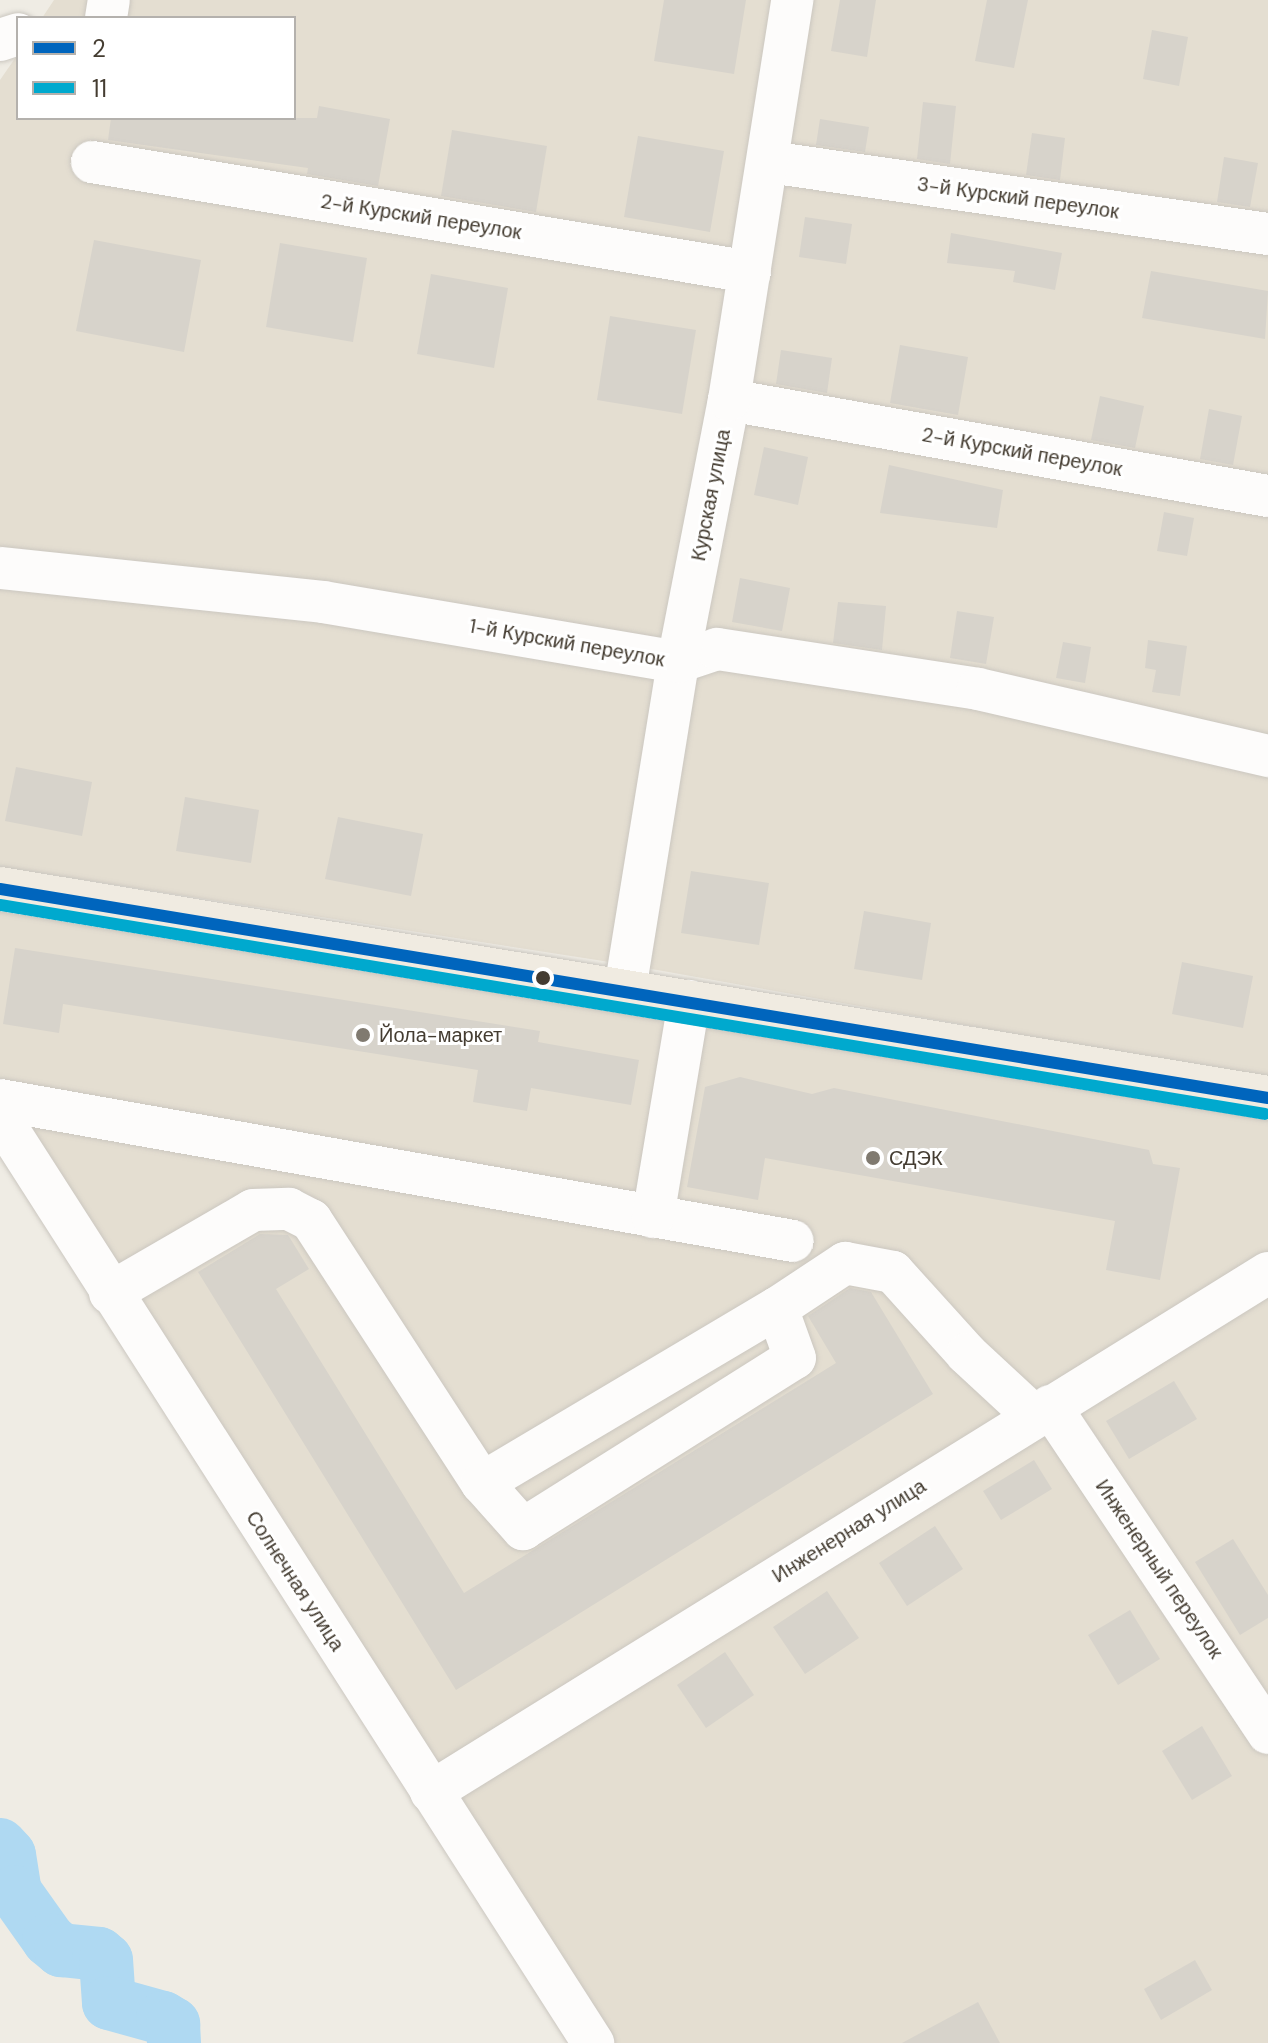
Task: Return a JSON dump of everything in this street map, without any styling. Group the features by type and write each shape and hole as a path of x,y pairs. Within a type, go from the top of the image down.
{"main road":[{"path":"0,889 1268,1098"}],"street":[{"name":"Курская улица","path":"625,990 678,662 729,400 769,162 792,0"},
{"name":"2-й Курский переулок","path":"92,162 750,272"},
{"name":"3-й Курский переулок","path":"769,162 1268,234"},
{"name":"2-й Курский переулок","path":"729,400 1268,496"},
{"name":"1-й Курский переулок","path":"0,568 323,602 678,662 717,649 978,689 1268,756"},
{"path":"653,1217 689,1001"},
{"path":"0,1100 793,1241"},
{"name":"Солнечная улица","path":"0,1117 593,2043"},
{"path":"110,1293 253,1210 289,1209 311,1220 482,1483 523,1529 795,1358 777,1308"},
{"name":"Инженерный переулок","path":"482,1483 777,1308 845,1263 893,1272 967,1354 1042,1411 1268,1733"},
{"name":"Инженерная улица","path":"431,1792 1268,1273"}],"shaded area":[{"path":"54,0 1268,0 1268,1079 629,965 0,867 0,80 16,57 16,120 296,120 296,16 43,16"},
{"path":"0,902 1268,1115 1268,2043 589,2043 0,1092"}],"building":[{"path":"664,0 746,0 734,74 654,61"},
{"path":"840,0 876,0 867,57 831,51"},
{"path":"987,0 1028,0 1014,68 975,61"},
{"path":"1152,30 1188,37 1179,86 1143,79"},
{"path":"923,102 956,106 950,164 917,159"},
{"path":"319,106 390,119 378,186 307,174 308,168 108,140 111,120 317,118"},
{"path":"820,119 869,127 865,152 816,145"},
{"path":"452,130 547,146 536,212 441,196"},
{"path":"1032,133 1065,138 1060,180 1026,175"},
{"path":"638,136 724,151 710,232 624,217"},
{"path":"1224,157 1258,163 1250,207 1217,202"},
{"path":"805,217 852,224 846,264 799,257"},
{"path":"951,233 1062,253 1055,290 1013,282 1015,271 947,263"},
{"path":"94,240 201,260 184,352 76,331"},
{"path":"280,243 367,258 353,342 266,327"},
{"path":"1151,271 1268,291 1265,339 1142,318"},
{"path":"431,274 508,288 494,368 417,354"},
{"path":"610,316 696,330 682,414 597,400"},
{"path":"900,345 968,357 958,415 890,403"},
{"path":"781,350 832,358 827,393 776,384"},
{"path":"1100,396 1144,406 1135,448 1091,440"},
{"path":"1209,409 1242,416 1233,465 1200,459"},
{"path":"764,447 808,457 798,505 754,495"},
{"path":"889,465 1003,490 997,528 880,513"},
{"path":"1164,512 1194,518 1187,556 1157,551"},
{"path":"740,578 790,588 782,631 732,622"},
{"path":"838,602 886,606 882,650 833,643"},
{"path":"957,611 994,617 986,664 950,658"},
{"path":"1148,640 1187,646 1180,696 1152,692 1156,670 1145,668"},
{"path":"1063,642 1091,647 1085,683 1056,678"},
{"path":"16,767 92,782 82,836 5,821"},
{"path":"185,797 259,810 251,863 176,851"},
{"path":"338,817 423,834 411,896 325,879"},
{"path":"691,871 769,883 759,945 681,933"},
{"path":"864,911 931,923 922,980 854,969"},
{"path":"15,948 540,1031 538,1042 639,1060 631,1105 531,1088 527,1111 473,1102 478,1070 63,1004 59,1033 3,1024"},
{"path":"1182,962 1253,976 1243,1028 1172,1014"},
{"path":"740,1077 812,1094 834,1088 1149,1150 1153,1164 1180,1168 1160,1280 1106,1270 1115,1221 765,1158 758,1200 687,1187 705,1087"},
{"path":"260,1234 288,1235 309,1269 276,1289 464,1593 836,1363 808,1316 850,1288 871,1292 933,1394 456,1690 198,1272"},
{"path":"1174,1381 1197,1419 1129,1459 1106,1421"},
{"path":"1034,1460 1052,1489 1001,1520 983,1491"},
{"path":"935,1526 963,1569 907,1606 879,1563"},
{"path":"1233,1539 1268,1595 1268,1618 1240,1635 1195,1562"},
{"path":"827,1591 859,1638 805,1674 773,1627"},
{"path":"1130,1610 1160,1659 1118,1685 1088,1635"},
{"path":"725,1652 754,1695 706,1728 677,1685"},
{"path":"1202,1726 1232,1776 1192,1800 1162,1751"},
{"path":"1195,1960 1212,1990 1161,2020 1144,1989"},
{"path":"978,2002 1000,2043 902,2043"}],"waterway":[{"path":"0,1845 9,1855 15,1892 49,1940 61,1950 99,1954 106,1960 109,2003 163,2018 173,2024 174,2043"}],"transit line":[{"name":"2","path":"0,889 1268,1098"},
{"name":"11","path":"0,905 1265,1114"}],"place":[{"name":"Йола-маркет","path":"363,1035"},
{"name":"СДЭК","path":"873,1158"}]}
